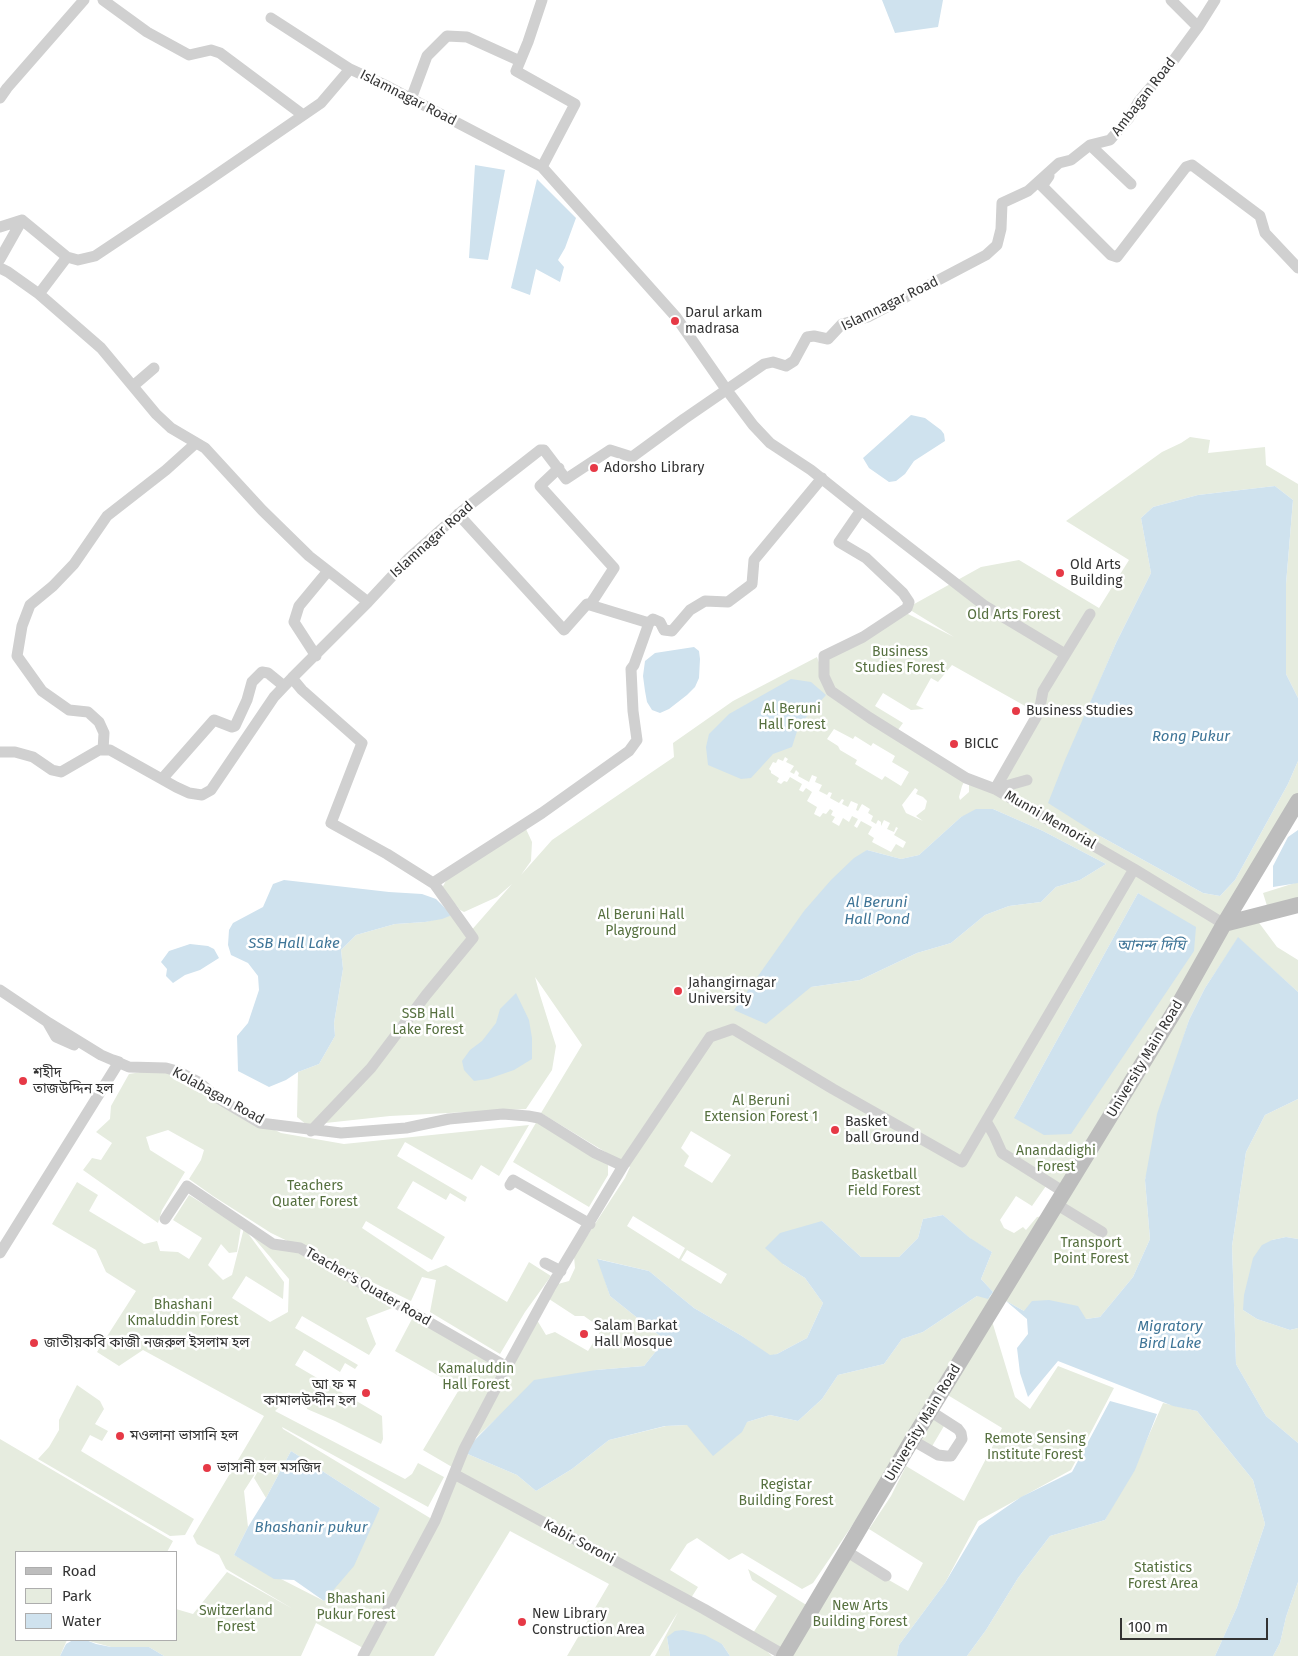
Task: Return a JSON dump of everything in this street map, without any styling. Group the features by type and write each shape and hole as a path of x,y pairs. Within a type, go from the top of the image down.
{"street":[{"path":"0,98 6,88 84,0"},
{"path":"103,0 147,32 189,55 211,50 220,53 303,115"},
{"path":"542,0 516,71 575,104 542,167"},
{"path":"1171,0 1198,27"},
{"name":"Ambagan Road","path":"986,255 997,244 1001,229 1002,203 1028,191 1059,163 1071,160 1090,145 1110,140 1129,118 1139,101 1173,61 1215,0"},
{"path":"272,18 350,69"},
{"path":"411,99 427,56 447,36 467,37 520,61"},
{"name":"Islamnagar Road","path":"67,257 78,260 95,256 321,103 350,69 542,167 676,317 726,389 753,425 770,443 822,478 985,606 1065,654"},
{"path":"1090,145 1131,184"},
{"path":"1054,169 1042,186 1110,255 1117,257 1186,167 1192,165 1260,216 1265,233 1298,268"},
{"path":"22,220 67,257 38,294"},
{"path":"0,227 22,220"},
{"path":"0,259 22,220"},
{"name":"Islamnagar Road","path":"162,779 176,787 202,796 211,790 274,697 288,682 316,656 409,558 458,514 540,450 544,450 566,479 610,450 632,458 726,389 764,364 773,362 786,366 794,361 807,337 814,336 828,339 842,324 868,317 986,255"},
{"path":"0,268 38,294 101,348 156,414 171,428 205,448 262,510 309,556 368,602"},
{"path":"133,386 154,368"},
{"path":"103,750 104,733 99,722 88,712 68,710 42,691 17,656 22,626 30,606 74,564 108,516 166,470 196,443"},
{"path":"458,514 564,630 587,604 590,604 614,568 540,486 559,468"},
{"path":"433,882 542,813 629,751 637,740 633,711 631,669 634,666 649,623 653,619 660,622 664,630 672,631 690,610 705,601 728,602 752,584 754,560 822,478"},
{"path":"861,510 839,542 866,558 903,593 909,602 907,608 863,637 824,656 824,676 831,691 870,718 966,778 995,789 1027,780"},
{"path":"316,656 294,622 300,606 328,571"},
{"path":"590,604 649,623"},
{"name":"Munni Memorial","path":"1090,614 1043,691 1039,712 995,789 1134,869 1224,924"},
{"path":"0,752 15,752 33,757 52,770 61,772 99,750 110,750 162,779 214,720 232,727 235,726 247,700 252,682 262,672 268,672 302,690 362,743 331,824 387,854 433,882 473,938 426,995 371,1068 311,1131"},
{"name":"University Main Road","path":"784,1656 912,1440 1177,1008 1224,924 1298,801"},
{"path":"364,1654 435,1521 464,1449 507,1366 622,1166 710,1037 733,1029 833,1089 962,1162 1134,869"},
{"path":"1224,924 1294,910"},
{"name":"Kolabagan Road","path":"0,990 101,1055 129,1067 166,1068 177,1071 200,1083 216,1097 260,1124 341,1133 406,1128 449,1119 503,1114 528,1116 539,1118 595,1153 622,1166"},
{"path":"0,1252 119,1062"},
{"path":"986,1122 1002,1153 1102,1232"},
{"path":"510,1185 513,1180 590,1224"},
{"name":"Teacher's Quater Road","path":"165,1219 187,1186 274,1244 300,1248 507,1366"},
{"path":"545,1262 561,1271"},
{"path":"912,1440 938,1455 952,1456 962,1439 961,1433 930,1411"},
{"name":"Kabir Soroni","path":"454,1474 705,1608 784,1656"},
{"path":"846,1551 886,1576"}],"green space":[{"path":"1190,437 1210,440 1208,453 1265,447 1266,465 1298,484 1298,698 1286,674 1286,584 1293,500 1275,486 1198,495 1153,507 1141,518 1151,573 1116,643 1089,706 1100,836 1203,893 1220,896 1235,880 1288,784 1298,761 1298,799 1224,924 1254,916 1277,947 1298,960 1298,992 1238,938 1205,988 1189,1020 1181,1045 1145,1180 1150,1239 1133,1277 1100,1317 1086,1319 1024,1311 1006,1301 1064,1192 1002,1153 986,1122 963,1166 987,1130 1002,1158 1046,1186 1032,1206 1016,1196 1000,1220 1004,1228 1014,1233 1023,1227 1026,1230 1037,1217 1045,1216 930,1411 813,1583 802,1589 742,1553 729,1560 697,1538 687,1544 670,1570 698,1587 691,1598 751,1636 772,1656 730,1656 722,1644 667,1637 670,1656 655,1656 678,1612 650,1656 567,1656 609,1584 510,1531 434,1656 363,1656 365,1649 316,1623 301,1656 164,1656 149,1647 111,1647 89,1641 178,1641 178,1610 193,1614 227,1572 293,1609 226,1569 219,1555 197,1544 193,1536 264,1416 143,1350 119,1366 97,1352 136,1291 106,1272 96,1250 52,1224 77,1182 98,1195 89,1211 144,1244 157,1241 160,1251 178,1252 189,1259 202,1238 173,1220 189,1195 241,1227 237,1252 229,1253 221,1244 208,1265 223,1280 232,1275 244,1228 284,1282 283,1299 246,1276 232,1298 270,1322 288,1312 289,1279 247,1230 299,1252 395,1307 366,1318 376,1344 369,1355 302,1316 295,1328 358,1365 355,1369 345,1363 340,1372 304,1350 295,1365 382,1416 383,1439 381,1444 307,1409 306,1401 282,1404 275,1411 405,1479 412,1474 418,1463 444,1477 428,1507 282,1427 435,1521 463,1452 517,1475 536,1491 572,1469 609,1440 666,1426 747,1422 770,1415 798,1421 822,1399 838,1375 884,1364 902,1339 923,1332 977,1296 990,1297 993,1292 981,1279 992,1252 972,1240 943,1215 923,1219 918,1238 899,1257 861,1257 822,1221 783,1264 805,1278 823,1303 807,1338 770,1356 742,1336 694,1308 649,1271 598,1259 610,1296 665,1340 644,1366 596,1370 498,1417 464,1449 537,1320 546,1335 555,1332 588,1351 601,1330 584,1316 575,1316 549,1299 558,1284 569,1281 575,1268 574,1256 625,1178 630,1167 541,1113 582,1045 535,977 556,1046 552,1070 526,1109 390,1116 307,1125 297,1117 298,1072 319,1064 335,1036 334,1023 343,969 341,950 356,935 395,924 425,922 452,915 469,933 512,884 497,897 464,912 460,910 442,888 447,879 526,829 532,842 531,861 521,875 552,840 674,757 673,743 733,701 817,657 823,674 824,656 906,613 954,637 907,608 981,567 1019,560 1099,608 1129,560 1066,521 1162,452","holes":["952,665 1034,711 995,789 969,779 969,792 960,800 959,797 966,778 895,734 903,723 875,706 883,693 911,710 924,709 916,705 931,678 938,682","834,729 853,739 855,736 871,746 873,743 895,756 892,762 909,772 901,786 885,776 882,780 855,764 857,760 840,750 838,746 827,739","785,757 788,759 786,762 794,766 790,772 794,774 796,770 799,773 798,776 809,782 812,775 817,777 815,782 822,785 819,791 827,795 829,792 832,793 830,798 839,803 842,799 844,800 842,804 848,807 851,801 858,804 856,810 858,811 862,804 870,809 868,813 873,816 871,821 876,824 878,820 881,822 881,826 884,820 890,823 887,829 894,832 896,827 898,828 894,835 906,842 903,848 896,844 891,852 872,842 874,838 868,834 872,827 861,821 857,828 854,826 858,819 852,816 849,822 843,818 839,826 832,822 835,817 831,815 833,811 830,809 820,817 814,814 817,807 807,801 812,792 806,788 803,792 799,790 802,784 790,777 787,782 784,781 781,784 777,782 779,778 771,773 769,769 773,762 776,763 778,759 783,761","915,788 918,790 916,794 927,801 925,809 916,816 923,821 906,813 902,805","993,809 1043,831 1106,864 1080,880 1056,887 1041,902 1009,906 985,915 951,943 917,953 860,980 811,987 867,850 901,859 919,855 961,817","1138,893 1154,903 1014,1118","691,1131 731,1155 712,1183 684,1166 689,1156 681,1148","633,1216 685,1248 679,1259 627,1226","687,1250 727,1274 721,1284 681,1260","291,1451 380,1508 324,1601 234,1555 248,1527 244,1491 267,1455 254,1478 266,1498"]},
{"path":"1298,882 1298,901 1268,909 1263,893"},
{"name":"Teachers Quater Forest","path":"166,1068 173,1079 281,1133 344,1144 529,1125 499,1176 481,1165 472,1180 405,1142 397,1156 467,1197 465,1202 450,1193 446,1200 413,1181 397,1208 445,1237 432,1260 366,1221 362,1228 428,1272 446,1265 507,1302 529,1262 551,1276 525,1312 500,1354 430,1312 436,1280 422,1277 411,1301 271,1233 213,1196 189,1179 201,1160 204,1150 168,1130 146,1137 150,1150 185,1172 162,1210 158,1223 83,1170 92,1158 101,1160 112,1143 96,1132 110,1119 111,1106 129,1074"},
{"path":"1298,1099 1298,1239 1286,1237 1272,1240 1243,1310 1257,1319 1290,1330 1298,1328 1298,1443 1266,1416 1236,1364 1232,1246 1246,1152 1265,1115"},
{"path":"537,1121 608,1165 608,1175 589,1207 513,1162"},
{"name":"Kamaluddin Hall Forest","path":"413,1317 503,1368 452,1467 423,1450 460,1388 395,1351"},
{"name":"Remote Sensing Institute Forest","path":"992,1321 1015,1397 1030,1409 1058,1366 1114,1388 1071,1470 978,1521 945,1583 899,1645 897,1656 787,1656 847,1556 908,1591 923,1563 869,1529 891,1496 906,1466 964,1501 1002,1428 946,1394"},
{"path":"77,1385 100,1401 104,1409 95,1424 108,1431 102,1441 90,1435 81,1451 194,1519 185,1535 170,1536 38,1459 49,1447 59,1430 59,1420"},
{"name":"Statistics Forest Area","path":"1163,1403 1197,1411 1253,1480 1265,1524 1237,1607 1215,1656 967,1656 986,1630 1018,1578 1050,1536 1105,1520 1141,1453"},
{"path":"930,1417 944,1426 931,1448 916,1438"},
{"path":"0,1439 173,1541 168,1551 15,1551 15,1641 67,1641 60,1656 0,1656"},
{"path":"748,1569 808,1606 781,1649 753,1633 777,1596 752,1580"},
{"path":"1298,1582 1298,1656 1273,1656 1280,1643 1286,1617"}],"water":[{"path":"882,0 943,0 938,27 895,33"},
{"path":"475,165 505,170 488,260 469,258"},
{"path":"537,179 576,218 565,248 558,260 564,267 560,282 536,269 530,295 511,288"},
{"path":"911,415 925,418 941,430 945,441 914,461 905,474 896,481 889,482 869,468 863,458"},
{"name":"Rong Pukur","path":"1275,486 1293,500 1286,584 1286,674 1298,698 1298,761 1288,784 1235,880 1220,896 1203,893 1100,836 1048,803 1116,643 1151,573 1141,518 1153,507 1198,495"},
{"path":"694,647 699,651 700,659 699,678 695,687 669,709 660,713 652,710 647,702 645,691 643,676 645,661 655,653"},
{"path":"791,679 811,682 826,695 799,725 792,747 773,754 751,778 741,779 708,765 706,747 709,734 729,714"},
{"name":"Al Beruni Hall Pond","path":"976,809 993,809 1043,831 1106,864 1080,880 1056,887 1041,902 1009,906 985,915 951,943 917,953 860,980 811,987 766,1024 734,1010 804,911 831,880 854,858 867,850 901,859 919,855 961,817"},
{"path":"1298,830 1298,883 1273,887 1273,866 1288,837"},
{"name":"SSB Hall Lake","path":"284,880 422,894 436,899 452,915 425,922 395,924 356,935 341,950 343,969 334,1023 335,1036 319,1064 298,1072 286,1080 269,1087 238,1071 237,1036 248,1023 259,990 258,976 248,963 231,955 228,945 229,930 233,923 263,907 273,884"},
{"name":"আনন্দ দিঘি","path":"1138,893 1196,927 1194,951 1071,1134 1044,1135 1014,1118"},
{"name":"Migratory Bird Lake","path":"1238,937 1298,992 1298,1099 1265,1115 1246,1152 1232,1246 1236,1364 1266,1416 1298,1443 1298,1582 1286,1617 1280,1643 1273,1656 1215,1656 1237,1607 1265,1524 1253,1480 1197,1411 1173,1406 1058,1361 1028,1397 1020,1373 1017,1348 1028,1334 1027,1319 1006,1301 1024,1311 1032,1301 1049,1300 1078,1306 1086,1319 1100,1317 1133,1277 1150,1239 1145,1180 1157,1114 1189,1020 1205,988"},
{"name":"SSB Hall Lake","path":"190,944 208,946 214,949 219,958 173,983 166,976 167,969 161,962 169,951"},
{"path":"516,993 529,1020 532,1038 532,1059 514,1070 488,1079 474,1081 464,1070 462,1061 470,1050 482,1041 496,1023 500,1009"},
{"path":"943,1215 970,1238 992,1252 981,1279 993,1292 988,1299 977,1296 923,1332 902,1339 884,1364 838,1375 822,1399 798,1421 770,1415 747,1422 742,1432 713,1456 687,1425 665,1426 609,1440 572,1469 536,1491 517,1475 463,1452 534,1380 596,1370 644,1366 665,1340 610,1296 597,1259 649,1271 694,1308 770,1355 777,1354 807,1338 823,1303 805,1278 783,1264 765,1248 780,1233 822,1221 861,1257 899,1257 918,1238 923,1219"},
{"path":"1286,1237 1298,1239 1298,1328 1290,1330 1257,1319 1243,1310 1244,1295 1253,1258 1262,1245 1272,1240"},
{"path":"1110,1401 1157,1414 1135,1470 1105,1520 1050,1536 1018,1578 986,1630 967,1656 897,1656 899,1645 945,1583 979,1526 1021,1497 1072,1472"},
{"name":"Bhashanir pukur","path":"291,1451 380,1508 354,1566 324,1601 294,1580 274,1579 234,1555"},
{"path":"683,1630 705,1635 722,1644 730,1656 670,1656 667,1637 675,1631"},
{"path":"71,1641 88,1641 111,1647 149,1647 164,1656 60,1656 66,1644"}],"place":[{"name":"Darul arkam madrasa","path":"675,321"},
{"name":"Adorsho Library","path":"594,468"},
{"name":"Old Arts Building","path":"1060,573"},
{"name":"Business Studies","path":"1016,711"},
{"name":"BICLC","path":"954,744"},
{"name":"Jahangirnagar University","path":"678,991"},
{"name":"শহীদ তাজউদ্দিন হল","path":"23,1081"},
{"name":"Basket ball Ground","path":"835,1130"},
{"name":"Salam Barkat Hall Mosque","path":"584,1334"},
{"name":"জাতীয়কবি কাজী নজরুল ইসলাম হল","path":"34,1343"},
{"name":"আ ফ ম কামালউদ্দীন হল","path":"366,1393"},
{"name":"মওলানা ভাসানি হল","path":"120,1436"},
{"name":"ভাসানী হল মসজিদ","path":"207,1468"},
{"name":"New Library Construction Area","path":"522,1622"}],"park label":[{"name":"Old Arts Forest","path":"1014,615"},
{"name":"Business Studies Forest","path":"900,660"},
{"name":"Al Beruni Hall Forest","path":"792,718"},
{"name":"Al Beruni Hall Playground","path":"641,924"},
{"name":"SSB Hall Lake Forest","path":"428,1022"},
{"name":"Al Beruni Extension Forest 1","path":"761,1110"},
{"name":"Anandadighi Forest","path":"1056,1160"},
{"name":"Basketball Field Forest","path":"884,1184"},
{"name":"Transport Point Forest","path":"1091,1252"},
{"name":"Bhashani Kmaluddin Forest","path":"183,1314"},
{"name":"Registar Building Forest","path":"786,1494"},
{"name":"Bhashani Pukur Forest","path":"356,1608"},
{"name":"New Arts Building Forest","path":"860,1614"},
{"name":"Switzerland Forest","path":"236,1619"}]}
